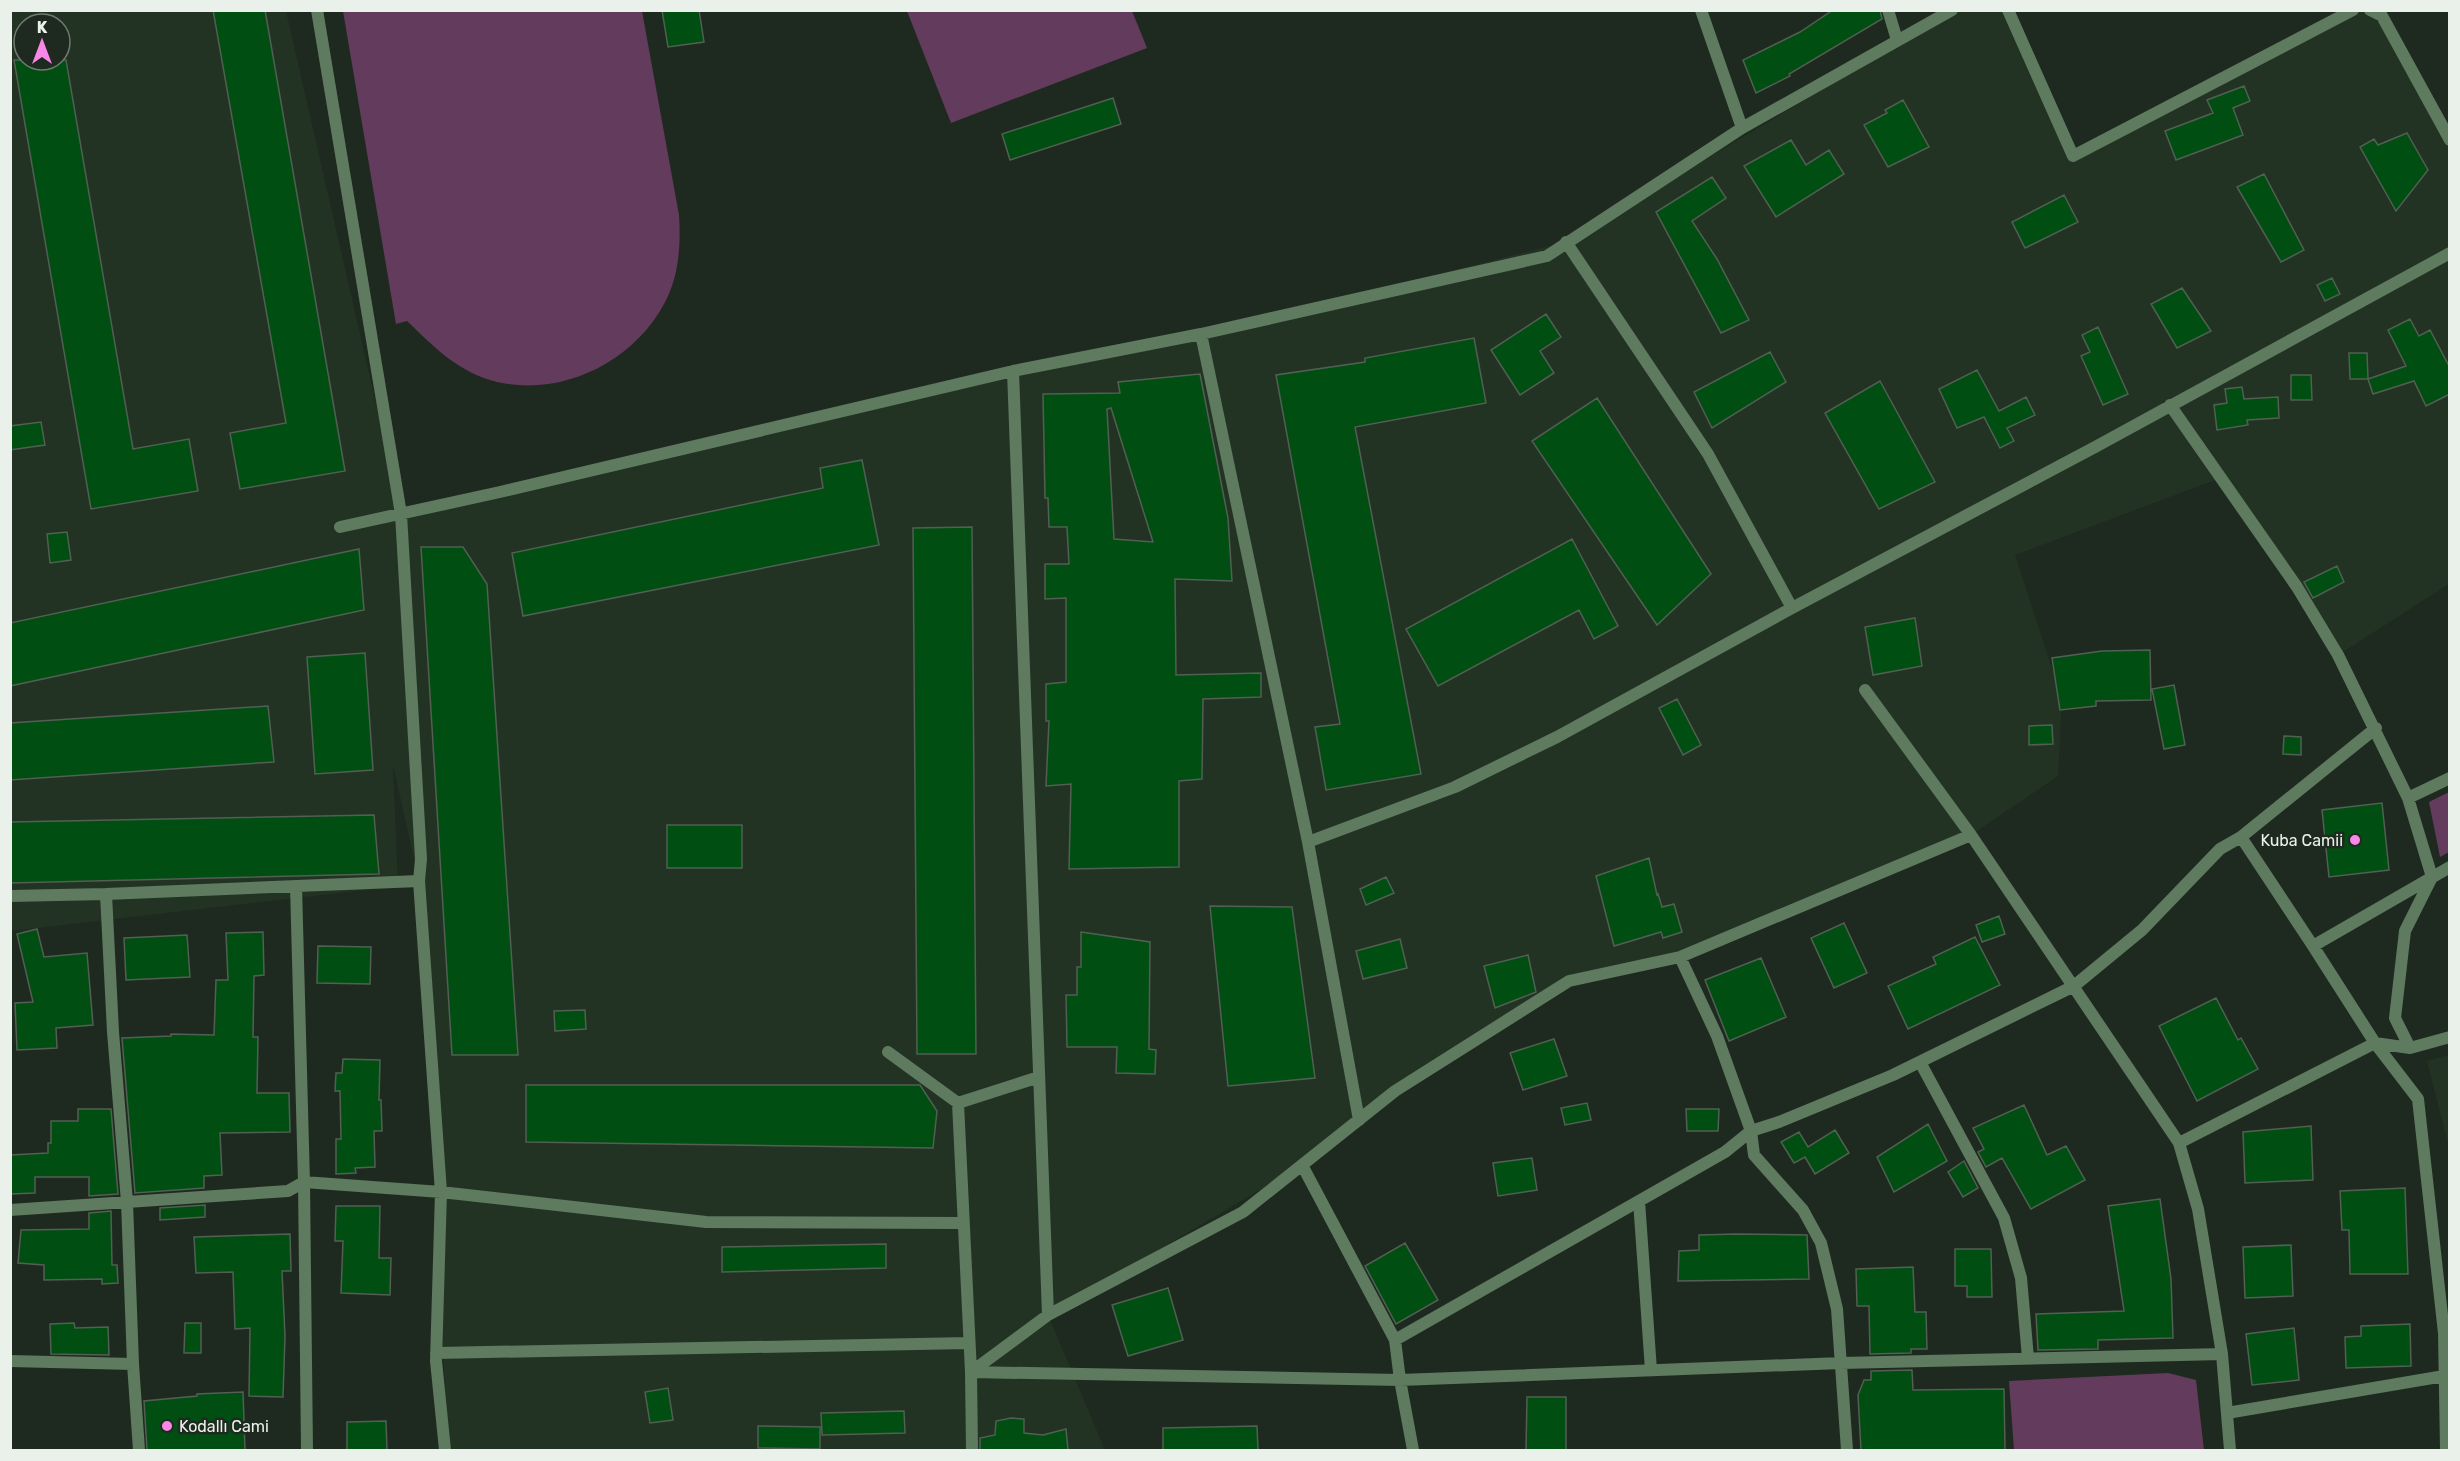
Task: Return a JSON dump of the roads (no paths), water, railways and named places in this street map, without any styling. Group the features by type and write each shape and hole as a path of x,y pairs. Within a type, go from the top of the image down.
{"street":[{"path":"317,10 401,514 422,859 419,881 441,1192 436,1353 445,1450"},
{"path":"1701,10 1742,128"},
{"path":"1888,10 1897,40"},
{"path":"340,526 401,514 1013,371 1201,334 1547,256 1742,128 1952,10"},
{"path":"2008,10 2073,156 2353,10"},
{"path":"2370,10 2382,16 2450,140"},
{"path":"1566,242 1708,454 1792,608"},
{"path":"1308,842 1465,782 1557,737 2450,253"},
{"path":"1201,334 1308,842 1359,1120"},
{"path":"1013,371 1048,1315"},
{"path":"2170,405 2297,587 2338,655 2376,728 2408,798 2432,877 2405,931 2395,1018 2410,1048"},
{"path":"1866,690 1971,836 2179,1143 2198,1209 2222,1354 2230,1450"},
{"path":"1395,1340 1725,1152 1751,1131 1779,1122 1920,1062 2074,986 2142,930 2220,849 2241,837 2376,728"},
{"path":"2408,798 2450,778"},
{"path":"971,1372 1048,1315 1243,1212 1395,1091 1569,981 1680,957 1971,836"},
{"path":"2241,837 2375,1043 2418,1099 2444,1333 2447,1375 2446,1450"},
{"path":"2313,946 2450,867"},
{"path":"10,896 419,881"},
{"path":"296,886 304,1182 307,1450"},
{"path":"106,894 113,1032 127,1202 133,1364 139,1450"},
{"path":"1680,957 1716,1036 1751,1131 1754,1155 1803,1210 1821,1243 1837,1309 1847,1450"},
{"path":"2179,1143 2375,1043 2410,1048 2450,1036"},
{"path":"888,1052 958,1103"},
{"path":"1920,1062 2004,1218 2020,1278 2028,1358"},
{"path":"958,1103 1039,1077"},
{"path":"958,1103 971,1372 972,1450"},
{"path":"1302,1165 1395,1340 1413,1450"},
{"path":"10,1210 288,1191 304,1182 441,1192 706,1222 963,1223"},
{"path":"1639,1201 1651,1370"},
{"path":"436,1353 969,1342"},
{"path":"971,1372 1400,1380 1841,1363 2222,1354"},
{"path":"10,1361 133,1364"},
{"path":"2227,1413 2447,1375"}],"place":[{"name":"Kuba Camii","path":"2355,840"},
{"name":"Kodallı Cami","path":"167,1426"}]}
